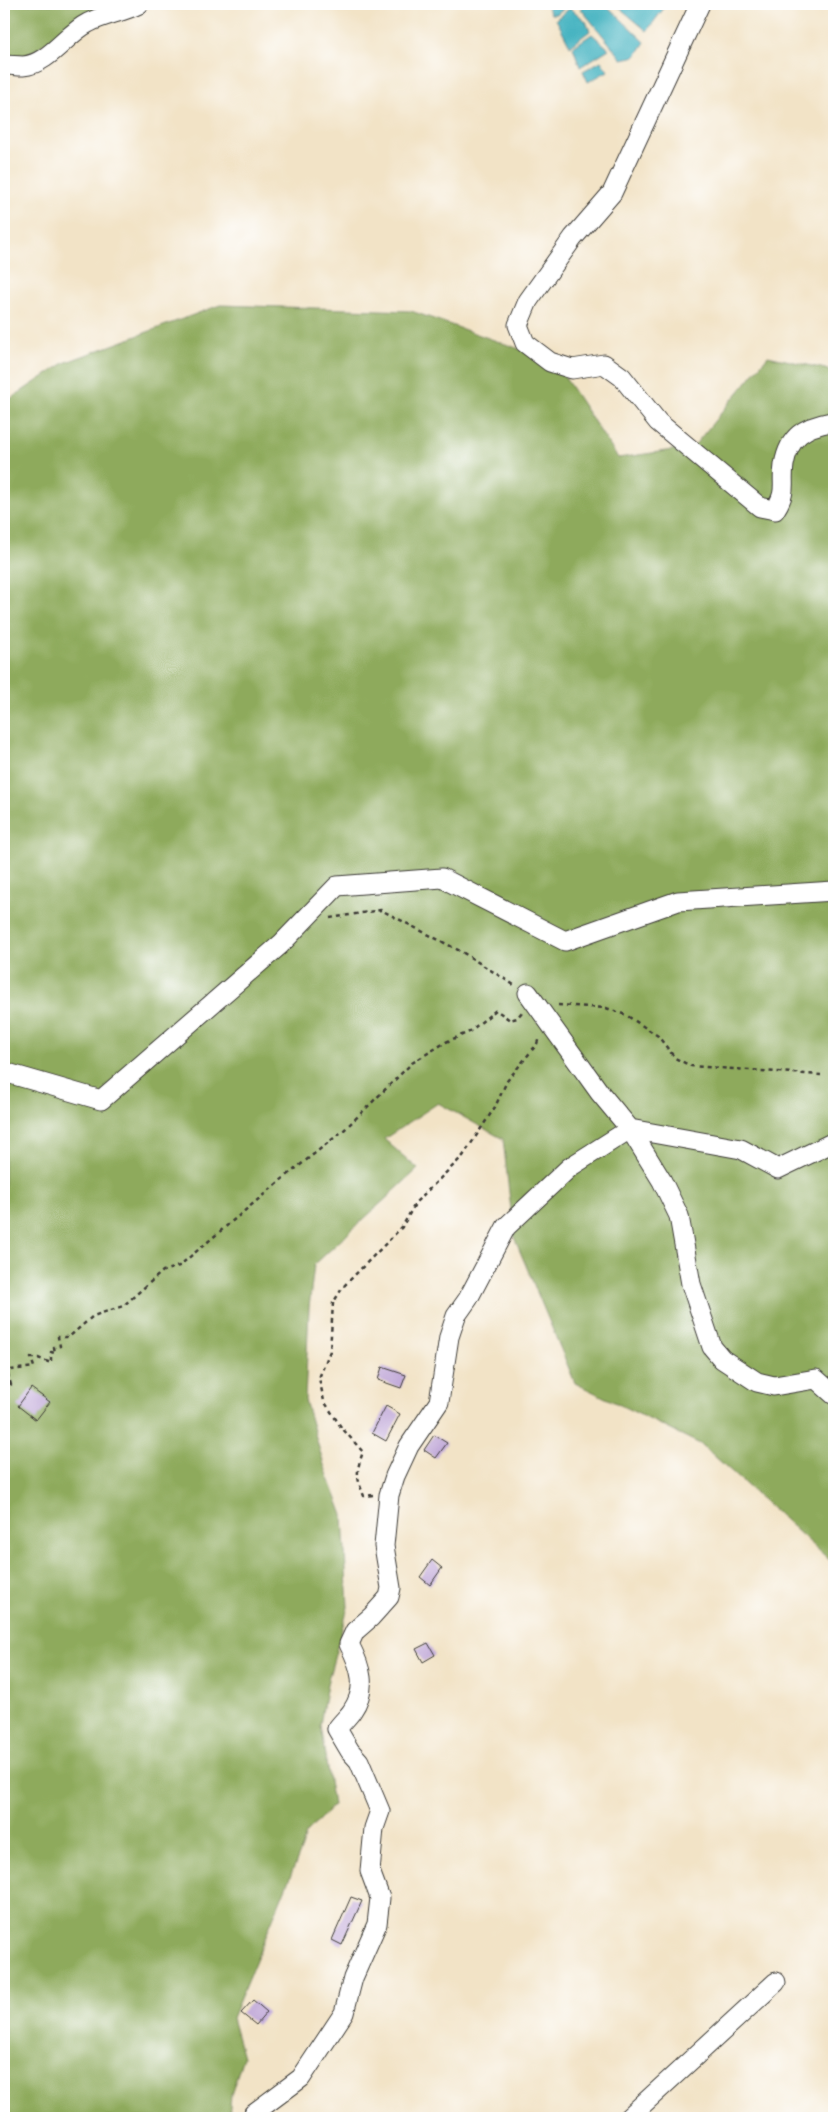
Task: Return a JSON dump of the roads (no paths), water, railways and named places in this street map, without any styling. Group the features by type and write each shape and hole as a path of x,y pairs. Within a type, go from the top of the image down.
{"street":[{"path":"4,65 25,66 43,59 89,22 125,11 139,4"},
{"path":"700,4 612,193 573,238 528,301 518,325 525,343 550,362 572,369 604,364 622,377 658,422 760,507 775,510 783,498 784,464 794,439 811,426 831,422 834,424"},
{"path":"4,1072 101,1100 281,944 337,886 442,878 565,941 678,901 834,891"},
{"path":"528,993 600,1093 630,1129 662,1181 679,1216 691,1284 712,1347 722,1359 757,1382 774,1386 816,1379 834,1396"},
{"path":"254,2113 301,2078 344,2013 353,1978 377,1924 380,1898 370,1871 374,1828 380,1811 359,1761 350,1751 337,1729 343,1719 352,1711 363,1686 361,1672 349,1644 354,1631 372,1617 389,1597 391,1588 384,1546 389,1495 409,1446 439,1402 449,1337 456,1316 468,1299 506,1227 570,1167 630,1129 741,1149 778,1169 834,1142"},
{"path":"628,2118 776,1982"}],"water":[{"path":"546,4 568,4 557,14 551,14"},
{"path":"586,4 605,4 645,42 636,56 622,59 581,9"},
{"path":"615,4 667,4 647,31"},
{"path":"570,8 586,21 590,31 570,46 556,19"},
{"path":"592,34 609,49 580,67 573,47"},
{"path":"601,61 608,71 588,82 583,71"}]}
